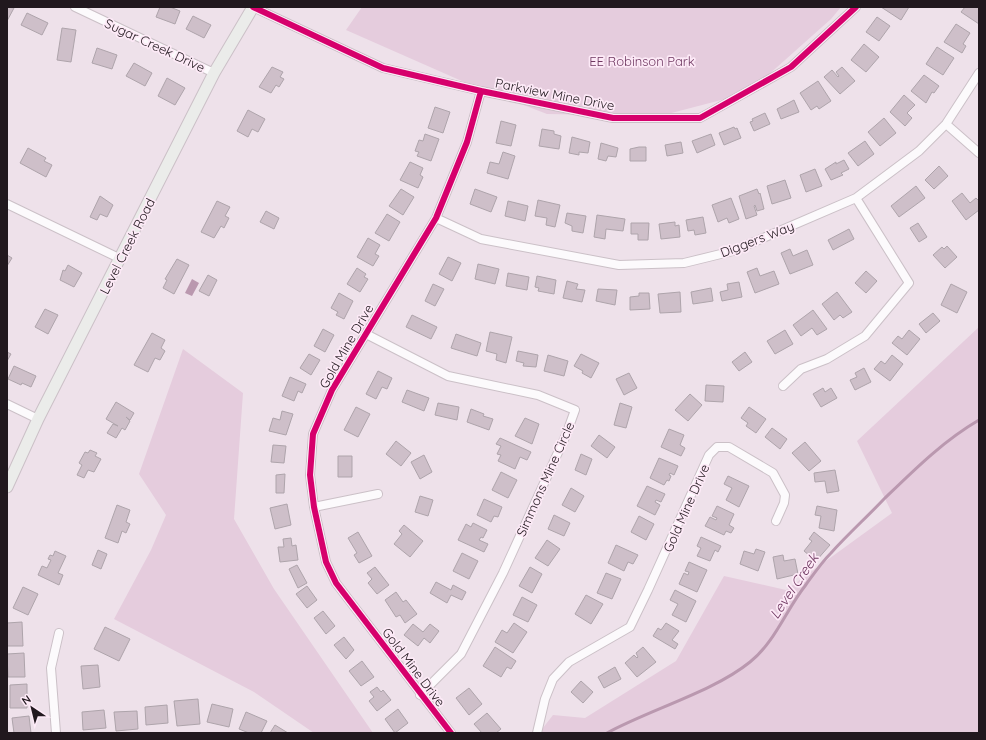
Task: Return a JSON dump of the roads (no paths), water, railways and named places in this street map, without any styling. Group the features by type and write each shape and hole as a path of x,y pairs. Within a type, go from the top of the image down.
{"street":[{"name":"Sugar Creek Drive","path":"74,7 214,73"},
{"name":"Level Creek Road","path":"7,487 38,419 121,259 214,73 253,7"},
{"name":"Parkview Mine Drive","path":"253,7 383,68 481,91 613,118 700,118 791,67 856,7"},
{"name":"Diggers Way","path":"436,218 481,239 619,265 684,263 733,251 856,198 919,151 946,124 979,73"},
{"name":"Gold Mine Drive","path":"450,733 336,583 326,562 314,506 310,475 313,434 332,390 436,218 467,142 481,91"},
{"path":"946,124 979,153"},
{"path":"783,386 801,370 827,359 865,336 909,283 856,198"},
{"path":"7,204 121,259"},
{"name":"Simmons Mine Circle","path":"366,334 448,376 538,395 575,410 566,435 503,573 461,654 420,695"},
{"path":"7,404 38,419"},
{"name":"Gold Mine Drive","path":"537,733 545,699 553,679 570,662 630,626 710,455 717,447 729,447 773,473 785,495 784,503 776,521"},
{"path":"314,506 378,494"},
{"path":"56,733 51,668 59,633"}],"waterway":[{"name":"Level Creek","path":"607,733 624,724 700,691 735,673 750,662 766,645 798,595 820,565 837,546 929,456 953,437 979,420"}],"park label":[{"name":"EE Robinson Park","path":"642,61"}]}
